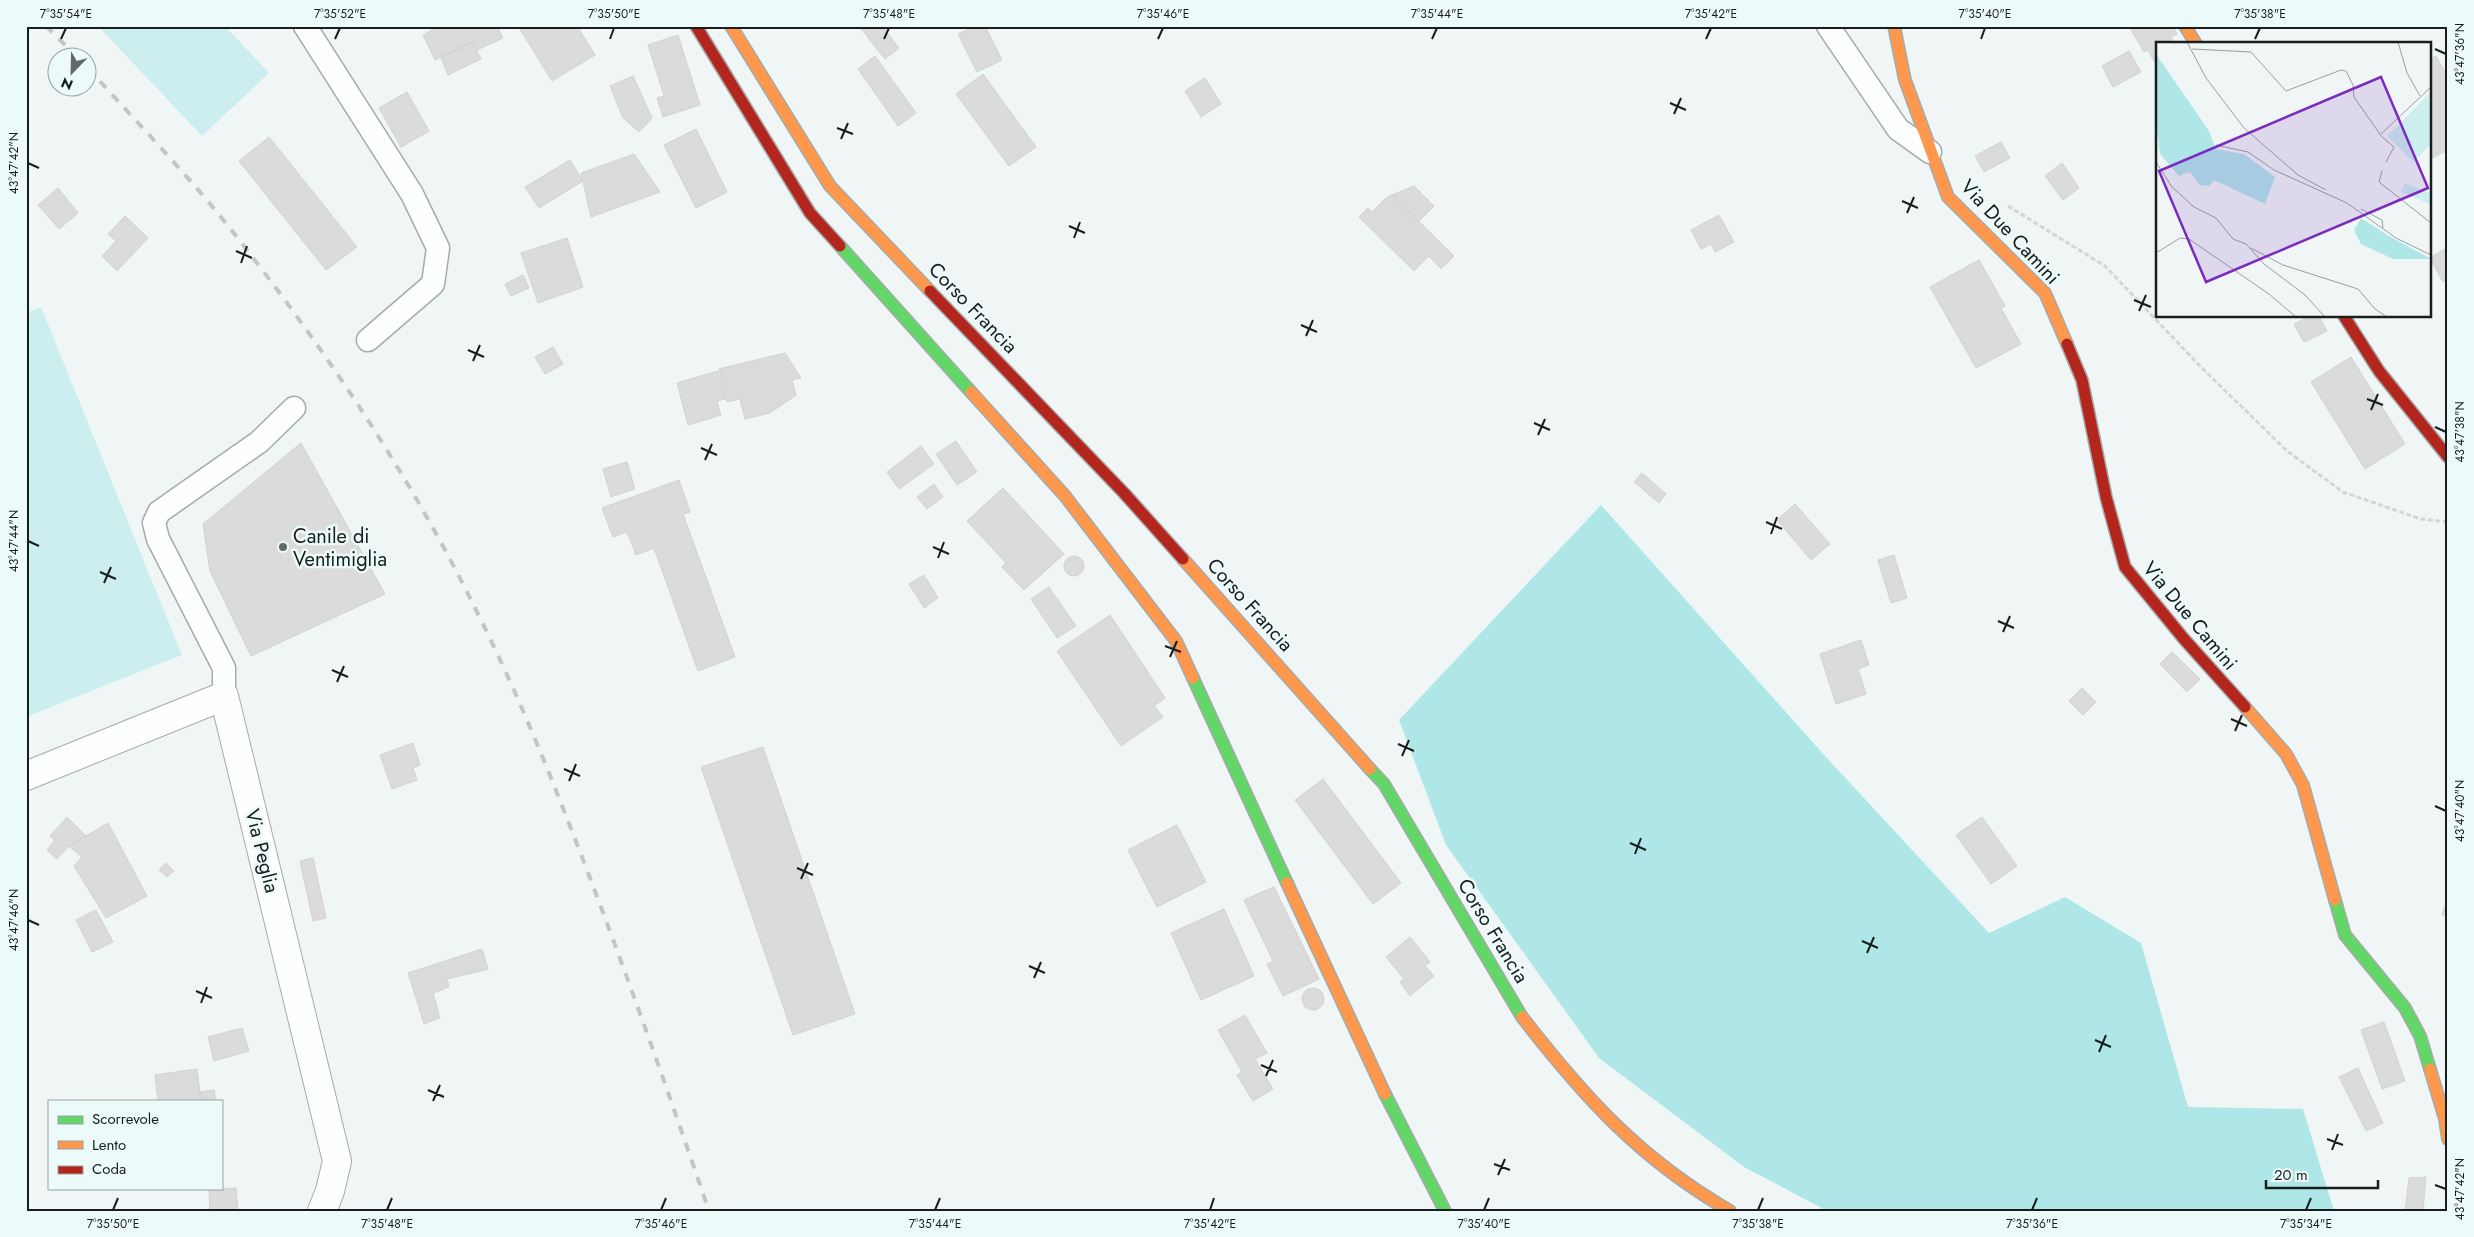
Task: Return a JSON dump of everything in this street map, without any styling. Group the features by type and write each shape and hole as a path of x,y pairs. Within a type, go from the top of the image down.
{"street":[{"path":"696,26 810,213 1065,496 1176,641 1372,1069 1445,1211"},
{"name":"Corso Francia","path":"731,26 830,186 1124,493 1384,784 1522,1017 1556,1061 1593,1104 1642,1151 1697,1192 1730,1211"},
{"name":"Via Due Camini","path":"1894,26 1905,80 1948,197 2045,293 2082,380 2106,497 2125,567 2184,639 2286,754 2303,785 2345,935 2405,1008 2420,1036 2445,1119 2448,1139"},
{"path":"2185,26 2195,42"},
{"path":"2345,318 2355,336 2427,433 2448,457"},
{"path":"26,776 224,696"},
{"name":"Via Peglia","path":"224,696 337,1161 330,1190 322,1211"}],"lane":[{"path":"305,26 412,194 438,248 433,284 368,340"},
{"path":"1828,26 1898,129 1930,152"},
{"path":"224,696 224,668 158,539 154,523 159,512 258,442 294,408"}],"path":[{"path":"2006,205 2105,266 2201,367 2287,452 2343,492 2421,518 2448,522"}],"shaded area":[{"path":"98,26 225,26 269,73 202,136"},
{"path":"41,307 182,655 26,717 26,313"},
{"path":"1601,505 1825,756 1989,933 2065,897 2141,943 2188,1107 2303,1109 2334,1211 1827,1211 1744,1167 1599,1058 1446,845 1399,720"}],"building":[{"path":"439,26 497,26 503,38 477,50 473,42 435,60 423,35"},
{"path":"518,26 577,26 595,55 552,81"},
{"path":"859,26 882,26 899,48 885,59"},
{"path":"975,26 985,26 1002,60 977,72 958,34"},
{"path":"2129,26 2172,26 2177,34 2171,37 2174,42 2156,42 2156,60 2154,61 2148,50 2144,52"},
{"path":"678,35 700,105 663,117 657,98 664,96 648,45"},
{"path":"473,42 481,59 448,75 441,57"},
{"path":"2129,51 2141,72 2113,87 2102,66"},
{"path":"875,56 916,113 898,126 858,69"},
{"path":"2436,56 2448,77 2448,150 2432,158 2432,58"},
{"path":"983,74 1036,147 1009,166 956,94"},
{"path":"633,76 652,118 639,132 623,118 610,86"},
{"path":"1205,78 1221,104 1201,117 1185,91"},
{"path":"407,92 429,131 401,147 379,108"},
{"path":"696,129 727,192 696,208 664,145"},
{"path":"269,137 357,247 326,270 239,161"},
{"path":"2001,142 2010,158 1984,172 1975,156"},
{"path":"634,154 660,192 591,217 581,173"},
{"path":"570,160 583,181 539,208 525,187"},
{"path":"2062,163 2079,188 2063,200 2045,176"},
{"path":"1414,186 1434,206 1419,221 1392,195"},
{"path":"58,188 78,213 59,229 38,205"},
{"path":"1392,195 1454,256 1441,269 1429,256 1414,271 1359,217 1368,208 1372,212 1386,198"},
{"path":"1719,215 1734,242 1715,252 1711,244 1701,249 1691,230"},
{"path":"125,216 148,238 117,271 102,256 116,241 108,234"},
{"path":"567,238 583,287 538,303 521,253"},
{"path":"2448,247 2448,279 2443,282 2432,262 2432,257"},
{"path":"1979,260 2005,306 2001,308 2021,344 1976,368 1930,287"},
{"path":"523,275 529,288 511,296 505,284"},
{"path":"2306,318 2320,318 2327,331 2304,342 2294,324"},
{"path":"553,347 563,364 545,374 535,357"},
{"path":"785,353 801,378 792,380 796,395 770,413 745,419 740,399 727,402 719,369"},
{"path":"2351,357 2405,444 2365,469 2311,382"},
{"path":"718,371 725,399 717,401 721,415 688,425 677,383"},
{"path":"956,441 977,472 957,485 936,454"},
{"name":"Canile di Ventimiglia","path":"301,443 385,594 251,656 210,571 203,524"},
{"path":"921,446 934,464 899,489 887,472"},
{"path":"627,462 635,489 611,497 603,469"},
{"path":"1642,473 1666,494 1659,503 1634,482"},
{"path":"679,480 690,512 683,514 735,657 698,671 654,548 636,555 627,532 613,537 602,508"},
{"path":"934,484 943,497 927,509 917,497"},
{"path":"1003,488 1064,554 1024,590 1002,567 1006,563 967,521"},
{"path":"1795,504 1830,544 1811,560 1777,520"},
{"path":"1894,555 1907,598 1891,603 1878,560"},
{"path":"1074,556 1081,559 1084,566 1081,573 1074,576 1067,573 1064,566 1067,559"},
{"path":"924,575 938,598 924,608 909,584"},
{"path":"1049,587 1076,626 1057,638 1031,599"},
{"path":"1110,615 1165,698 1154,706 1163,717 1121,746 1057,651"},
{"path":"1861,640 1869,665 1858,669 1866,694 1836,704 1820,654"},
{"path":"2172,652 2200,679 2187,692 2160,664"},
{"path":"2082,688 2096,702 2083,715 2069,701"},
{"path":"413,743 420,765 413,768 417,780 392,789 380,755"},
{"path":"763,747 855,1014 793,1035 701,767"},
{"path":"1323,779 1401,883 1373,904 1295,800"},
{"path":"67,817 86,836 69,846 57,859 47,850 55,840 50,836"},
{"path":"1982,817 2017,866 1991,884 1956,835"},
{"path":"108,823 147,896 106,918 74,866 82,857 69,846"},
{"path":"1177,825 1206,882 1157,907 1128,850"},
{"path":"313,858 326,918 313,921 300,861"},
{"path":"166,863 174,871 167,877 159,870"},
{"path":"1274,887 1319,979 1283,996 1267,964 1273,961 1244,900"},
{"path":"2448,896 2448,917 2442,915"},
{"path":"1224,909 1254,976 1201,1000 1171,933"},
{"path":"96,910 113,942 92,952 76,920"},
{"path":"1410,937 1430,962 1425,966 1434,976 1410,996 1400,982 1404,979 1386,957"},
{"path":"482,949 488,969 447,979 449,987 433,993 440,1018 424,1024 408,973"},
{"path":"1313,988 1321,991 1324,999 1321,1007 1313,1010 1305,1007 1302,999 1305,991"},
{"path":"1245,1015 1267,1053 1255,1059 1273,1089 1253,1101 1237,1075 1242,1072 1218,1030"},
{"path":"2384,1022 2405,1081 2382,1089 2361,1030"},
{"path":"242,1028 249,1051 214,1061 208,1037"},
{"path":"2358,1068 2383,1123 2366,1131 2339,1077"},
{"path":"197,1069 201,1100 158,1100 155,1075"},
{"path":"214,1090 216,1100 201,1100 200,1092"},
{"path":"2426,1177 2423,1211 2405,1211 2409,1178"},
{"path":"236,1188 238,1211 210,1211 209,1190"}],"railway":[{"path":"46,26 68,48"},
{"path":"98,79 204,196 273,284 367,418 424,512 450,560 503,666 553,784 628,981 709,1211"}],"traffic: fast":[{"path":"840,246 971,392"},
{"path":"1193,678 1287,883"},
{"path":"1370,769 1384,784 1522,1017"},
{"path":"2335,900 2345,935 2405,1008 2420,1036 2430,1069"},
{"path":"1385,1094 1445,1211"}],"traffic: slow":[{"path":"731,26 830,186 930,291"},
{"path":"1894,26 1905,80 1948,197 2045,293 2067,344"},
{"path":"2185,26 2195,42"},
{"path":"971,392 1065,496 1176,641 1193,678"},
{"path":"1183,559 1370,769"},
{"path":"2245,707 2286,754 2303,785 2335,900"},
{"path":"1287,883 1385,1094"},
{"path":"1522,1017 1568,1074 1616,1125 1668,1170 1730,1211"},
{"path":"2430,1069 2445,1119 2448,1139"}],"traffic: jam":[{"path":"696,26 810,213 840,246"},
{"path":"930,291 1124,493 1183,559"},
{"path":"2345,318 2379,371 2448,457"},
{"path":"2067,344 2082,380 2106,497 2125,567 2184,639 2245,707"}],"place":[{"name":"Canile di Ventimiglia","path":"283,547"}]}
